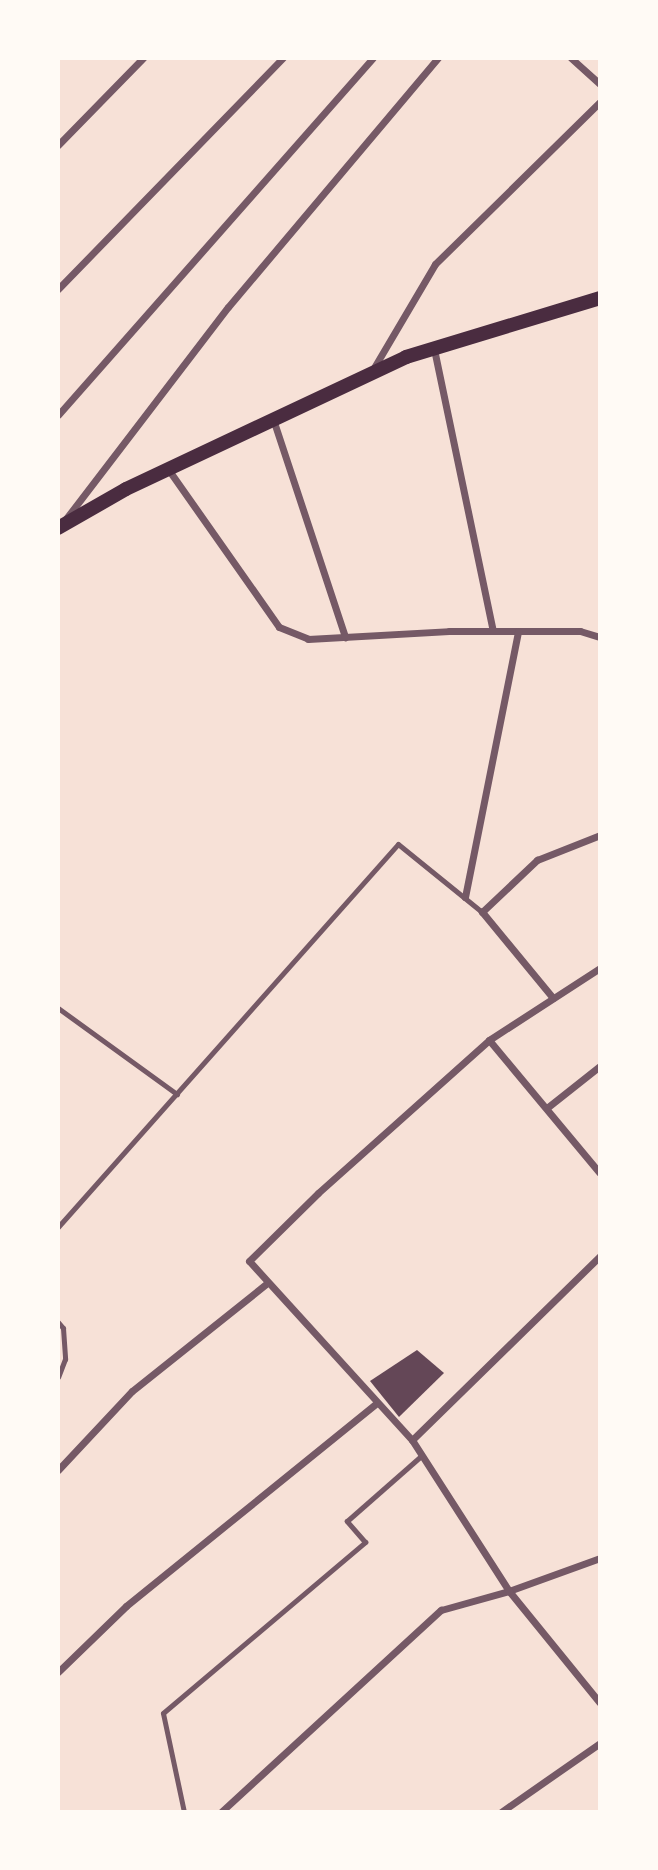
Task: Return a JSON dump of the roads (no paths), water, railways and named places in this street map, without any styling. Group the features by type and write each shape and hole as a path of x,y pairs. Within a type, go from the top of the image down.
{"main road":[{"path":"59,527 168,469 370,374 434,349 600,298"}],"street":[{"path":"58,145 143,58"},
{"path":"58,289 283,58"},
{"path":"58,415 373,58"},
{"path":"59,527 228,307 438,58"},
{"path":"572,58 600,84"},
{"path":"370,374 435,264 600,102"},
{"path":"434,349 493,631"},
{"path":"274,419 345,637"},
{"path":"168,469 279,627 308,639 493,631 580,631 600,637"},
{"path":"465,897 519,631"},
{"path":"553,998 482,912 537,860 600,835"},
{"path":"600,968 489,1040 253,1255 252,1268 412,1440 509,1591 600,1703"},
{"path":"489,1040 548,1107 600,1173"},
{"path":"548,1107 600,1066"},
{"path":"412,1440 600,1256"},
{"path":"58,1470 132,1391 266,1284"},
{"path":"58,1672 126,1606 377,1403"},
{"path":"221,1812 441,1610 509,1591 600,1558"},
{"path":"501,1812 600,1743"}],"lane":[{"path":"58,1227 398,844 482,912"},
{"path":"58,1008 177,1094"},
{"path":"58,1322 63,1328 65,1359 58,1377"},
{"path":"184,1812 163,1713 365,1542 347,1521 422,1455"}]}
